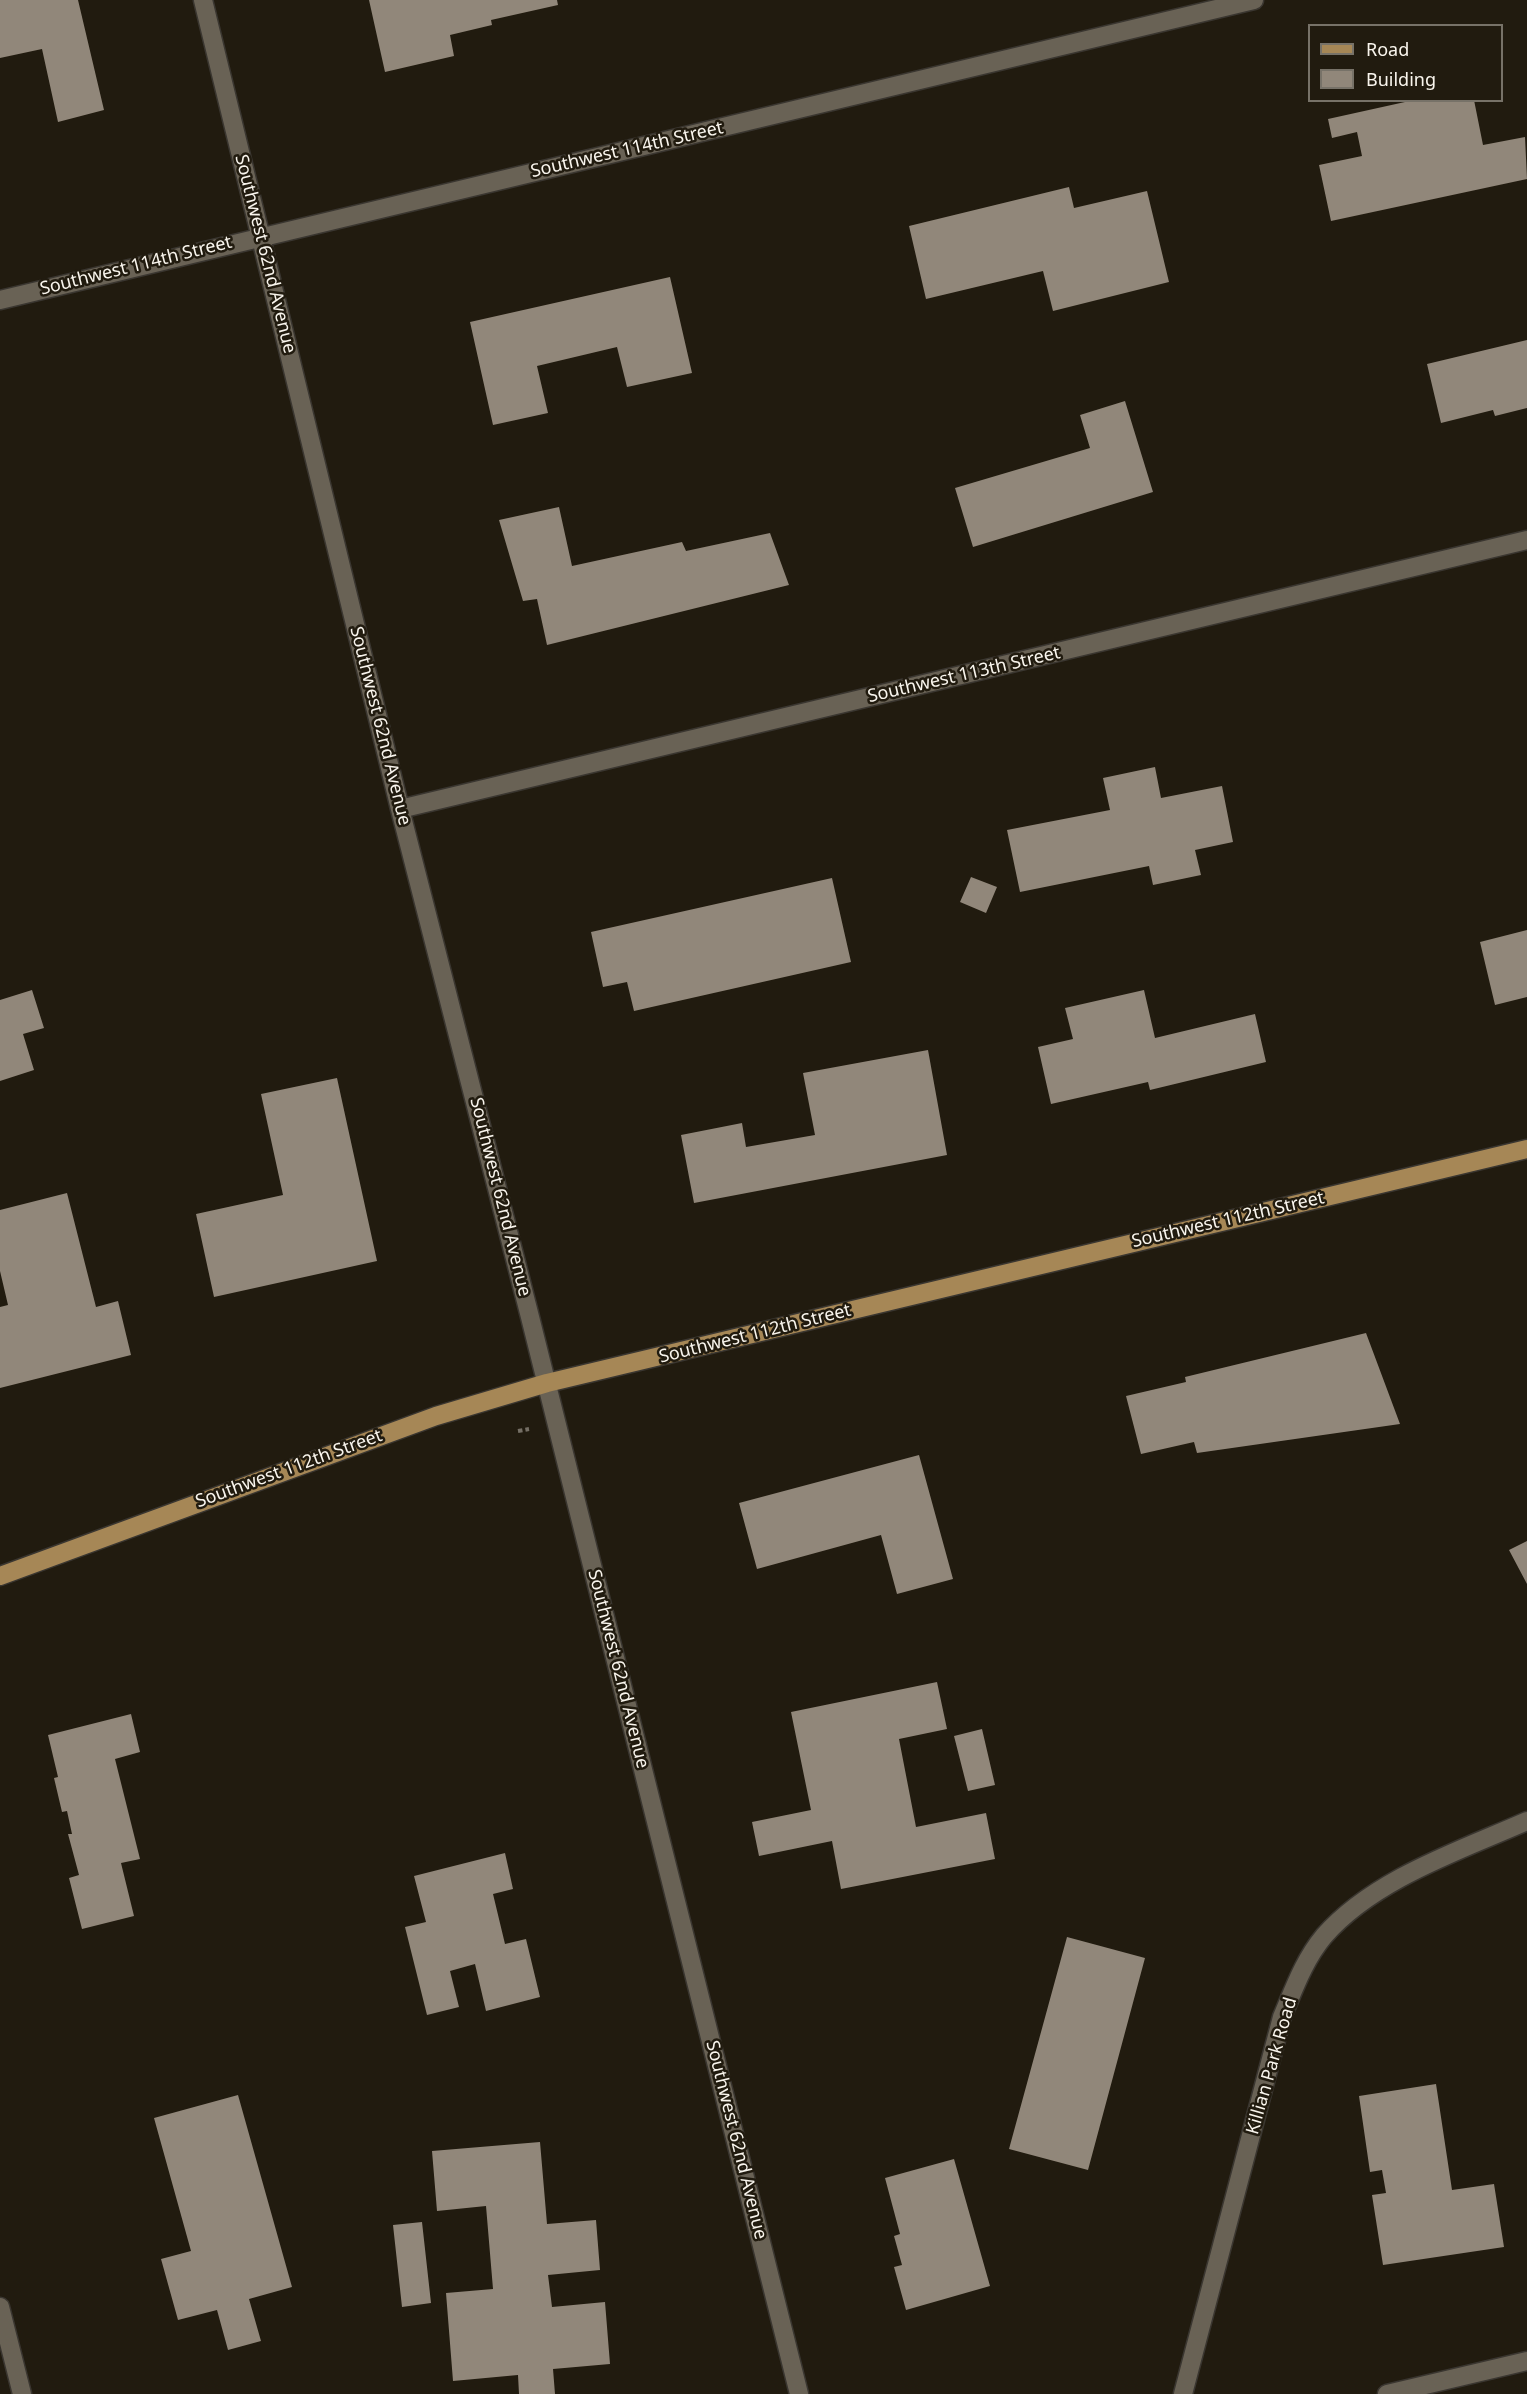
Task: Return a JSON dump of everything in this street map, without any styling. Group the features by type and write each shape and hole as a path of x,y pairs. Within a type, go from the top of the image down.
{"main road":[{"name":"Southwest 112th Street","path":"0,1576 436,1416 547,1383 1527,1149"}],"street":[{"name":"Southwest 62nd Avenue","path":"203,0 400,809 547,1383 800,2394"},
{"name":"Southwest 114th Street","path":"0,300 1254,0"},
{"name":"Southwest 113th Street","path":"400,809 1527,540"},
{"name":"Killian Park Road","path":"1184,2394 1282,2017 1300,1972 1323,1937 1353,1908 1426,1866 1527,1821"},
{"path":"0,2307 22,2394"},
{"path":"1388,2394 1527,2361"}],"building":[{"path":"0,0 78,0 104,110 58,122 42,49 0,58"},
{"path":"369,0 557,0 558,5 491,20 492,25 450,35 454,56 385,72"},
{"path":"1405,102 1474,102 1483,145 1525,137 1527,179 1331,221 1319,165 1362,156 1357,132 1332,138 1328,119"},
{"path":"1069,187 1074,208 1147,191 1169,282 1053,311 1043,271 926,299 909,226"},
{"path":"670,277 692,373 627,387 617,347 537,366 548,413 493,425 470,322"},
{"path":"1527,340 1527,408 1495,416 1493,410 1441,423 1427,364"},
{"path":"1125,401 1153,492 973,547 955,488 1090,448 1080,415"},
{"path":"559,507 572,566 682,542 686,551 770,533 789,585 547,645 537,599 523,601 499,520"},
{"path":"1155,767 1161,798 1222,786 1233,842 1195,850 1201,875 1153,885 1149,866 1020,892 1007,830 1110,810 1103,778"},
{"path":"971,877 997,887 986,913 960,902"},
{"path":"832,878 851,962 634,1011 627,982 603,987 591,932"},
{"path":"1527,930 1527,997 1495,1005 1480,942"},
{"path":"32,990 44,1028 23,1034 34,1070 0,1081 0,1000"},
{"path":"1144,990 1155,1038 1255,1014 1266,1062 1150,1090 1148,1082 1051,1104 1038,1047 1073,1039 1065,1008"},
{"path":"928,1050 947,1155 694,1203 681,1135 742,1123 746,1147 815,1135 803,1073"},
{"path":"337,1078 377,1261 214,1297 196,1214 283,1195 261,1094"},
{"path":"67,1193 96,1307 118,1301 131,1355 0,1388 0,1307 8,1305 0,1271 0,1210"},
{"path":"1366,1333 1400,1424 1197,1453 1194,1442 1141,1454 1126,1396 1186,1382 1185,1377"},
{"path":"919,1455 953,1579 897,1594 881,1535 757,1569 739,1503"},
{"path":"1527,1541 1527,1584 1509,1550"},
{"path":"937,1682 947,1729 899,1739 916,1827 986,1813 995,1859 841,1889 832,1841 759,1856 752,1822 811,1810 791,1712"},
{"path":"131,1714 140,1752 115,1759 140,1859 121,1863 134,1916 82,1929 69,1878 79,1875 68,1834 72,1834 67,1811 62,1812 54,1778 58,1777 48,1735"},
{"path":"982,1729 995,1785 968,1791 954,1736"},
{"path":"505,1853 513,1889 493,1894 505,1944 526,1939 540,1997 486,2011 475,1964 450,1971 459,2007 427,2015 405,1927 426,1922 414,1876"},
{"path":"1067,1937 1145,1958 1088,2170 1009,2149"},
{"path":"1436,2084 1452,2190 1494,2184 1504,2247 1383,2265 1372,2195 1386,2193 1382,2170 1370,2172 1359,2096"},
{"path":"238,2095 292,2287 249,2299 261,2341 228,2350 217,2310 178,2320 161,2259 191,2251 154,2118"},
{"path":"540,2142 547,2224 596,2220 600,2270 548,2275 552,2307 605,2302 610,2364 553,2369 555,2394 519,2394 518,2375 453,2381 446,2293 493,2289 486,2206 437,2211 432,2151"},
{"path":"954,2159 990,2286 906,2310 894,2267 902,2265 894,2236 900,2234 885,2178"},
{"path":"422,2222 431,2303 402,2307 393,2225"}]}
